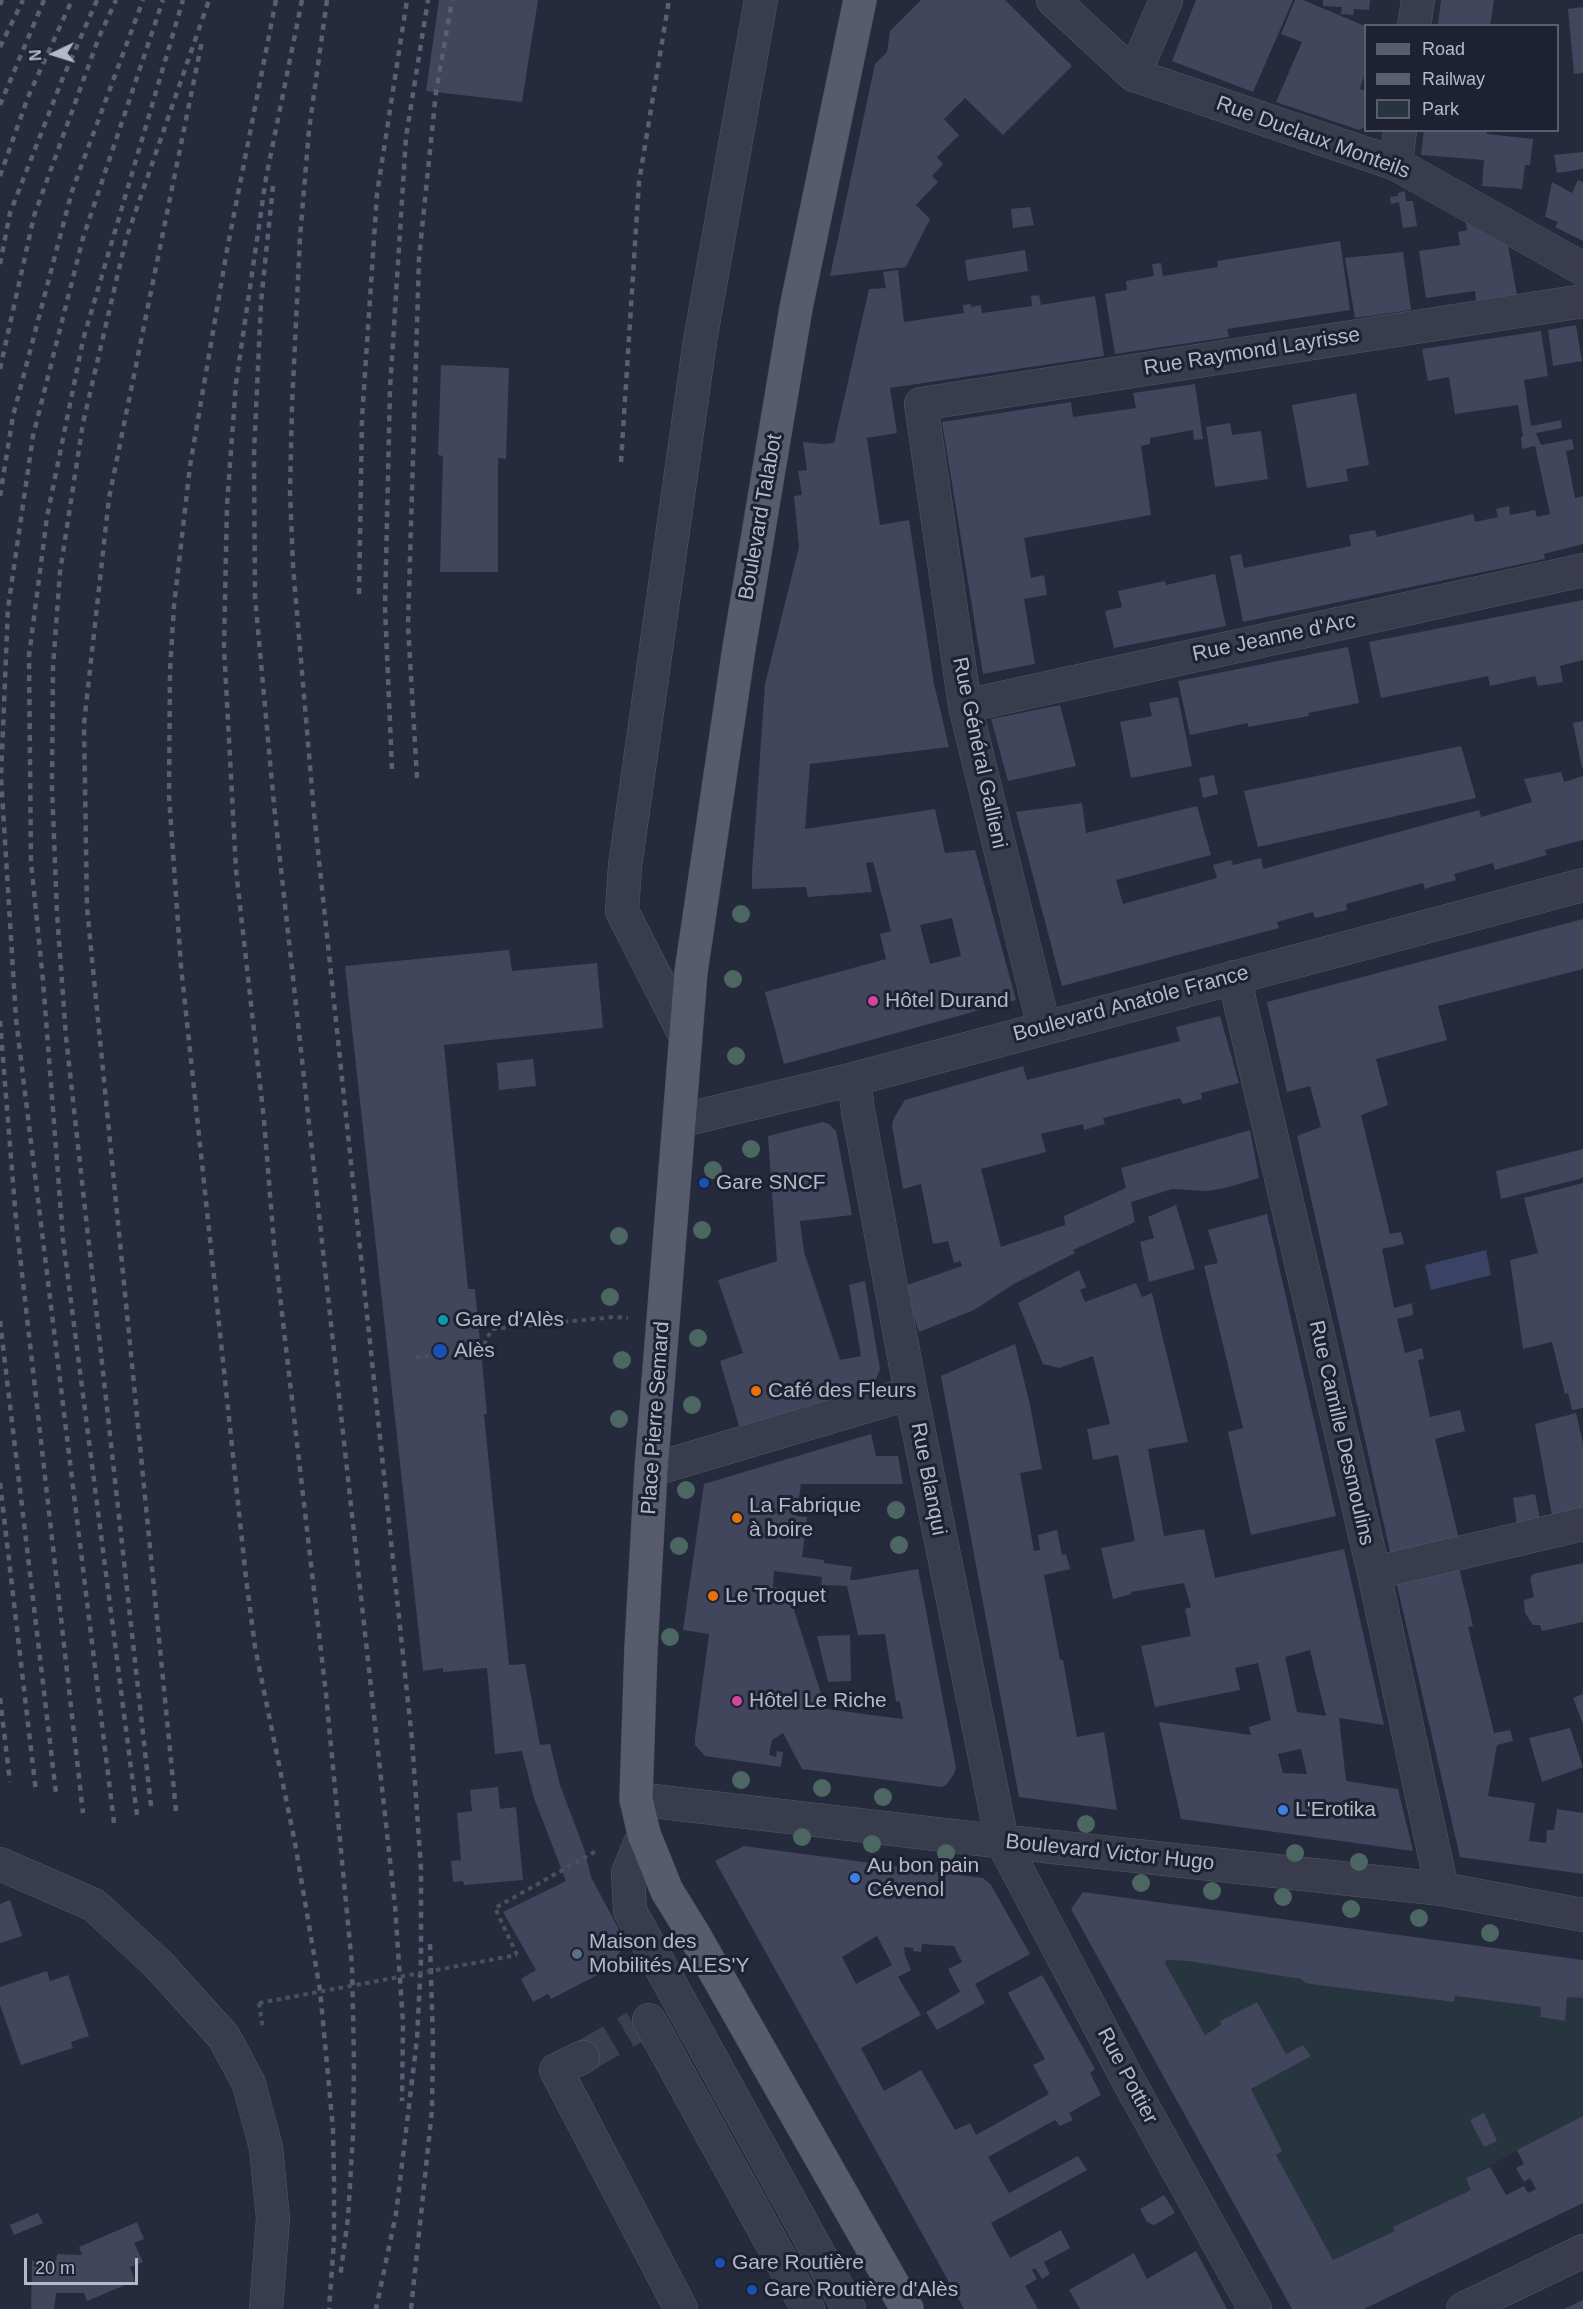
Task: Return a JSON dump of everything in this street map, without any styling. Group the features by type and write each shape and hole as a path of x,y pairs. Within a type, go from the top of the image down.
{"main road":[{"name":"Boulevard Talabot","path":"686,1037 691,972 745,613 796,308 860,0"},
{"name":"Place Pierre Semard","path":"686,1037 651,1470 641,1648 636,1799 644,1834 667,1891 699,1943 907,2309"}],"street":[{"path":"686,1037 622,911 625,866 700,341 761,0"},
{"name":"Rue Duclaux Monteils","path":"1053,0 1134,75 1396,164 1583,269"},
{"path":"1134,75 1166,0"},
{"path":"1414,24 1418,0"},
{"path":"1396,164 1400,132"},
{"name":"Rue Raymond Layrisse","path":"921,404 1583,301"},
{"name":"Rue Général Gallieni","path":"921,404 965,706 1044,1027"},
{"name":"Rue Jeanne d'Arc","path":"965,706 1583,570"},
{"name":"Boulevard Anatole France","path":"679,1121 854,1079 1583,885"},
{"name":"Rue Camille Desmoulins","path":"1234,977 1374,1573 1442,1889"},
{"name":"Rue Blanqui","path":"854,1079 911,1394 1002,1841"},
{"path":"651,1470 911,1394"},
{"path":"1374,1573 1583,1524"},
{"name":"Boulevard Victor Hugo","path":"636,1799 1442,1889 1583,1914"},
{"path":"644,1834 628,1874 630,1911 849,2309"},
{"name":"Rue Pottier","path":"1002,1841 1128,2080 1255,2309"},
{"path":"0,1864 93,1905 158,1964 224,2037 249,2084 266,2148 273,2218 266,2309"},
{"path":"680,2002 642,2023 808,2309"},
{"path":"583,2057 556,2070 681,2309"},
{"path":"1481,2305 1583,2251"}],"path":[{"path":"416,1357 481,1351 492,1329 614,1317 663,1322"},
{"path":"264,2037 259,2003 517,1955 495,1908 555,1874"}],"green space":[{"path":"1166,1960 1188,1961 1301,1979 1317,1985 1453,2002 1455,1996 1541,2007 1540,2017 1564,2021 1567,1997 1583,1998 1583,2116 1466,2178 1471,2190 1394,2227 1395,2231 1333,2260 1276,2155 1281,2151 1251,2089 1310,2056 1303,2045 1286,2054 1257,2002 1220,2021 1221,2025 1205,2035 1165,1963"}],"water":[{"path":"1486,1250 1491,1275 1431,1290 1425,1265"}],"building":[{"path":"439,0 538,0 522,102 426,91"},
{"path":"921,0 1005,0 1072,66 1003,135 965,98 944,119 959,135 937,157 943,164 932,176 938,182 916,205 930,219 906,267 830,276 875,64 887,52 890,31"},
{"path":"1196,0 1293,0 1253,92 1172,61"},
{"path":"1295,0 1303,0 1364,26 1364,75 1360,89 1364,91 1364,128 1359,130 1276,102 1302,42 1281,34"},
{"path":"1323,0 1370,0 1369,10 1354,9 1353,15 1341,14 1342,7 1323,6"},
{"path":"1441,0 1494,0 1490,24 1438,24"},
{"path":"1583,7 1583,73 1574,74 1568,9"},
{"path":"1424,132 1487,132 1487,134 1533,139 1530,165 1525,165 1522,189 1482,186 1484,160 1421,155"},
{"path":"1583,152 1583,169 1557,173 1554,155"},
{"path":"1578,180 1583,182 1583,241 1555,227 1558,222 1545,217 1552,182 1572,193"},
{"path":"1405,191 1406,201 1413,201 1417,226 1403,228 1399,202 1391,204 1390,197 1398,196 1398,193"},
{"path":"1030,207 1034,225 1013,228 1011,209"},
{"path":"1464,213 1507,240 1517,295 1476,301 1475,291 1426,298 1419,251 1460,245 1458,232 1467,230"},
{"path":"1340,241 1350,310 1227,329 1229,337 1115,354 1105,294 1127,290 1126,281 1154,276 1152,264 1161,263 1163,276 1218,267 1217,261"},
{"path":"1025,250 1028,271 968,281 965,260"},
{"path":"1403,252 1411,310 1355,318 1345,258"},
{"path":"898,270 904,322 964,313 963,305 971,304 971,307 981,305 982,313 1032,306 1031,296 1039,295 1041,305 1095,296 1104,356 890,388 897,433 867,438 880,525 909,520 934,684 949,747 810,764 805,829 935,809 945,853 975,850 1016,1000 784,1064 765,992 886,959 880,934 891,931 873,862 866,863 872,892 808,897 806,887 752,889 765,684 799,547 794,496 802,495 798,471 807,470 803,442 834,443 869,289 886,288 883,272","holes":["952,918 961,956 930,964 920,925"]},
{"path":"1576,325 1582,361 1553,366 1548,330"},
{"path":"1541,331 1548,376 1524,380 1531,426 1561,420 1562,428 1536,433 1541,445 1572,439 1574,449 1566,451 1575,498 1583,496 1583,544 1544,554 1545,559 1243,622 1230,556 1241,554 1244,568 1351,546 1349,535 1375,530 1377,537 1473,514 1475,522 1498,517 1496,509 1509,506 1510,515 1535,510 1537,517 1550,514 1535,446 1522,449 1521,437 1523,436 1518,405 1455,414 1449,377 1428,381 1422,349"},
{"path":"441,365 509,368 506,459 498,458 498,572 440,572 443,456 438,455"},
{"path":"1195,384 1203,439 1194,440 1193,430 1150,438 1150,444 1141,446 1151,515 1024,538 1031,578 1044,575 1047,595 1024,599 1035,664 983,674 942,422 1071,402 1073,417 1136,408 1133,393"},
{"path":"1356,393 1369,465 1346,469 1348,481 1307,488 1292,405"},
{"path":"1230,423 1232,435 1261,431 1268,479 1215,487 1206,427"},
{"path":"1215,574 1226,626 1114,648 1105,611 1122,607 1118,591 1165,581 1166,585"},
{"path":"1583,600 1583,660 1560,666 1563,682 1538,686 1535,676 1490,686 1488,676 1381,698 1369,642"},
{"path":"1348,647 1359,703 1308,713 1309,716 1248,727 1248,723 1190,735 1178,681"},
{"path":"1178,697 1192,766 1131,778 1120,722 1152,716 1149,703"},
{"path":"1060,705 1076,766 1008,781 991,719"},
{"path":"1583,721 1583,768 1582,768 1573,723"},
{"path":"1461,746 1476,798 1258,847 1244,791"},
{"path":"1561,772 1564,782 1583,776 1583,840 1545,850 1547,855 1495,870 1493,863 1454,874 1456,880 1425,889 1423,883 1346,904 1347,910 1315,918 1313,912 1277,922 1279,928 1062,986 1016,812 1082,803 1086,833 1197,806 1211,855 1116,880 1123,904 1217,878 1213,865 1231,860 1233,865 1261,858 1263,869 1479,810 1481,817 1532,802 1524,779"},
{"path":"1214,775 1218,794 1203,798 1199,778"},
{"path":"1583,919 1583,969 1438,1006 1447,1040 1376,1059 1388,1105 1361,1115 1390,1234 1401,1232 1404,1244 1382,1249 1394,1308 1412,1303 1413,1315 1397,1319 1405,1353 1422,1348 1424,1359 1418,1360 1430,1417 1460,1410 1465,1431 1435,1439 1459,1539 1391,1556 1297,1136 1321,1127 1310,1086 1287,1092 1267,1002"},
{"name":"Gare d'Alès","path":"509,950 512,971 597,963 603,1028 444,1045 468,1289 475,1289 487,1414 484,1414 509,1665 525,1664 540,1745 550,1744 560,1785 584,1849 591,1877 623,1937 621,1950 615,1962 607,1970 551,1999 548,1994 533,2002 521,1979 536,1970 503,1912 566,1881 534,1798 522,1751 495,1754 487,1668 443,1672 443,1668 423,1671 345,966"},
{"path":"1220,1016 1239,1083 1201,1093 1202,1099 1183,1104 1180,1098 1103,1118 1105,1124 1084,1130 1083,1124 1041,1134 1046,1152 981,1169 1001,1247 1065,1225 1064,1216 1126,1188 1121,1168 1250,1130 1259,1178 1207,1191 1172,1189 1131,1202 1135,1222 1073,1250 1075,1253 1014,1284 974,1310 919,1332 904,1286 962,1266 960,1261 954,1263 948,1241 933,1244 921,1184 903,1189 892,1125 905,1100 1023,1066 1027,1080 1180,1041 1176,1027"},
{"path":"533,1059 536,1086 499,1090 497,1063"},
{"path":"823,1122 836,1131 852,1215 800,1221 804,1252 840,1360 861,1356 849,1285 865,1281 880,1369 876,1379 862,1391 742,1436 720,1361 743,1353 718,1280 777,1261 768,1136"},
{"path":"1583,1149 1583,1178 1501,1199 1496,1171"},
{"path":"1583,1183 1583,1408 1572,1410 1568,1393 1565,1394 1552,1342 1523,1349 1510,1260 1538,1253 1524,1198"},
{"path":"1176,1205 1195,1269 1149,1282 1140,1242 1154,1238 1148,1217"},
{"path":"1267,1214 1336,1516 1251,1535 1228,1432 1243,1428 1204,1266 1218,1263 1208,1230"},
{"path":"1079,1270 1086,1287 1080,1290 1085,1302 1136,1283 1142,1297 1152,1293 1188,1442 1148,1449 1164,1536 1204,1529 1215,1578 1344,1549 1384,1725 1339,1718 1346,1781 1398,1789 1413,1851 1181,1819 1159,1722 1251,1735 1249,1727 1271,1720 1258,1663 1235,1668 1240,1690 1155,1707 1141,1646 1191,1636 1185,1609 1191,1607 1184,1583 1131,1592 1131,1594 1113,1599 1101,1548 1135,1541 1118,1455 1093,1460 1087,1429 1110,1424 1093,1356 1059,1368 1043,1364 1018,1303","holes":["1310,1650 1326,1716 1297,1712 1285,1657","1301,1749 1307,1774 1283,1773 1278,1754"]},
{"path":"1015,1344 1042,1469 1020,1473 1034,1551 1040,1550 1038,1535 1057,1530 1062,1555 1066,1554 1070,1569 1044,1575 1060,1660 1063,1660 1077,1737 1104,1732 1117,1810 1019,1797 941,1376"},
{"path":"1576,1413 1583,1443 1583,1510 1552,1516 1535,1424"},
{"path":"871,1434 876,1456 898,1456 903,1484 801,1484 796,1516 807,1517 802,1557 852,1567 850,1580 918,1569 956,1768 946,1785 942,1787 802,1769 783,1733 772,1740 769,1755 776,1757 777,1751 783,1752 781,1767 705,1756 695,1745 709,1634 683,1630 704,1484","holes":["774,1571 822,1577 821,1585 847,1586 858,1635 885,1634 896,1701 900,1702 903,1719 826,1709 794,1610 796,1590 773,1587"]},
{"path":"1535,1494 1540,1519 1517,1525 1513,1498"},
{"path":"1458,1563 1473,1626 1468,1627 1494,1733 1510,1730 1513,1741 1497,1745 1488,1796 1535,1803 1529,1841 1546,1843 1547,1830 1554,1830 1557,1809 1583,1813 1583,1874 1460,1857 1395,1577"},
{"path":"1583,1563 1583,1622 1542,1631 1540,1625 1533,1625 1525,1613 1524,1600 1534,1597 1530,1578 1533,1574"},
{"path":"850,1635 851,1681 828,1682 817,1636"},
{"path":"1583,1694 1583,1724 1573,1698"},
{"path":"1570,1728 1583,1767 1542,1782 1529,1738"},
{"path":"498,1787 500,1809 516,1807 523,1880 464,1885 463,1881 453,1882 451,1861 461,1860 457,1813 472,1811 470,1790"},
{"path":"744,1846 983,1878 991,1885 1030,1954 975,1984 985,2003 937,2030 926,2012 960,1992 948,1969 962,1962 954,1946 922,1944 921,1952 904,1947 911,1970 898,1977 921,2015 861,2048 884,2091 921,2070 955,2130 970,2123 976,2135 1049,2094 1033,2065 1045,2059 1008,1993 1042,1975 1095,2069 1090,2073 1101,2095 1069,2113 1073,2120 1060,2126 1055,2120 988,2157 1009,2193 1078,2156 1087,2170 991,2223 1010,2258 1061,2230 1070,2248 1044,2262 1050,2274 1042,2279 1035,2268 1032,2270 1037,2279 1025,2286 1038,2309 964,2309 715,1861","holes":["877,1936 892,1965 856,1984 842,1957"]},
{"path":"1083,1892 1583,1960 1583,1998 1567,1997 1565,2021 1540,2017 1541,2007 1455,1996 1454,2002 1317,1985 1306,1983 1301,1979 1188,1961 1166,1960 1165,1963 1205,2035 1221,2025 1220,2021 1257,2002 1286,2054 1303,2045 1311,2056 1251,2089 1282,2151 1276,2155 1333,2260 1395,2231 1393,2227 1471,2190 1466,2178 1490,2167 1506,2195 1524,2186 1528,2193 1536,2189 1530,2178 1524,2182 1516,2168 1524,2164 1517,2150 1583,2116 1583,2203 1364,2309 1292,2309 1071,1909"},
{"path":"10,1900 22,1936 0,1943 0,1904"},
{"path":"47,1971 50,1981 68,1975 89,2036 71,2042 73,2048 21,2065 0,2005 0,1987"},
{"path":"1484,2113 1497,2141 1484,2147 1470,2120"},
{"path":"1164,2195 1175,2213 1154,2225 1147,2222 1140,2209"},
{"path":"38,2213 43,2223 14,2235 10,2225"},
{"path":"137,2222 144,2239 134,2243 143,2262 130,2267 135,2281 87,2301 84,2293 56,2293 54,2309 31,2309 32,2261 56,2261 57,2254 82,2255 79,2247"},
{"path":"1196,2251 1227,2309 1080,2309 1069,2290 1134,2253 1147,2279"},
{"path":"1583,2300 1583,2309 1564,2309"}],"tunnel":[{"path":"583,2057 635,2027"}],"railway":[{"path":"0,5 2,0"},
{"path":"0,47 23,0"},
{"path":"0,105 44,0"},
{"path":"0,176 28,97 72,0"},
{"path":"0,264 10,213 62,80 97,0"},
{"path":"0,369 34,216 99,37 116,0"},
{"path":"0,496 13,416 72,191 143,0"},
{"path":"114,1823 16,1019 1,777 8,608 33,436 83,238 163,0"},
{"path":"137,1815 63,1239 43,981 31,862 29,656 47,517 83,340 183,0"},
{"path":"151,1806 66,1037 57,913 52,787 53,667 60,572 83,423 126,239 209,0"},
{"path":"276,0 227,250 190,466 174,606 170,670 169,796 181,966 246,1578 255,1647 295,1843 320,1990 333,2129 334,2241 329,2309"},
{"path":"302,0 266,178 236,383 227,505 224,646 236,870 264,1120 274,1244 326,1694 352,1965 353,2135 348,2218 340,2278"},
{"path":"327,0 309,130 300,237 290,492 293,566 314,813 412,1740 421,1869 421,1960 417,2039 396,2214 376,2309"},
{"path":"359,594 362,418 377,194 407,0"},
{"path":"392,769 385,608 390,389 406,137 428,0"},
{"path":"417,778 408,626 419,258 436,92 452,0"},
{"path":"621,462 639,182 669,0"},
{"path":"176,1811 87,908 84,724 109,498 202,41"},
{"path":"273,186 261,302 254,454 255,597 274,805 395,1906 403,2023 402,2101"},
{"path":"0,1021 16,1220 83,1813"},
{"path":"0,1321 56,1793"},
{"path":"0,1483 36,1792"},
{"path":"0,1698 10,1782"},
{"path":"411,2309 432,2110 433,2042 430,1944"}],"place":[{"name":"Hôtel Durand","path":"873,1001"},
{"name":"Gare SNCF","path":"704,1183"},
{"name":"Gare d'Alès","path":"443,1320"},
{"name":"Alès","path":"440,1351"},
{"name":"Café des Fleurs","path":"756,1391"},
{"name":"La Fabrique à boire","path":"737,1518"},
{"name":"Le Troquet","path":"713,1596"},
{"name":"Hôtel Le Riche","path":"737,1701"},
{"name":"L'Erotika","path":"1283,1810"},
{"name":"Au bon pain Cévenol","path":"855,1878"},
{"name":"Maison des Mobilités ALES'Y","path":"577,1954"},
{"name":"Gare Routière","path":"720,2263"},
{"name":"Gare Routière d'Alès","path":"752,2290"}]}
